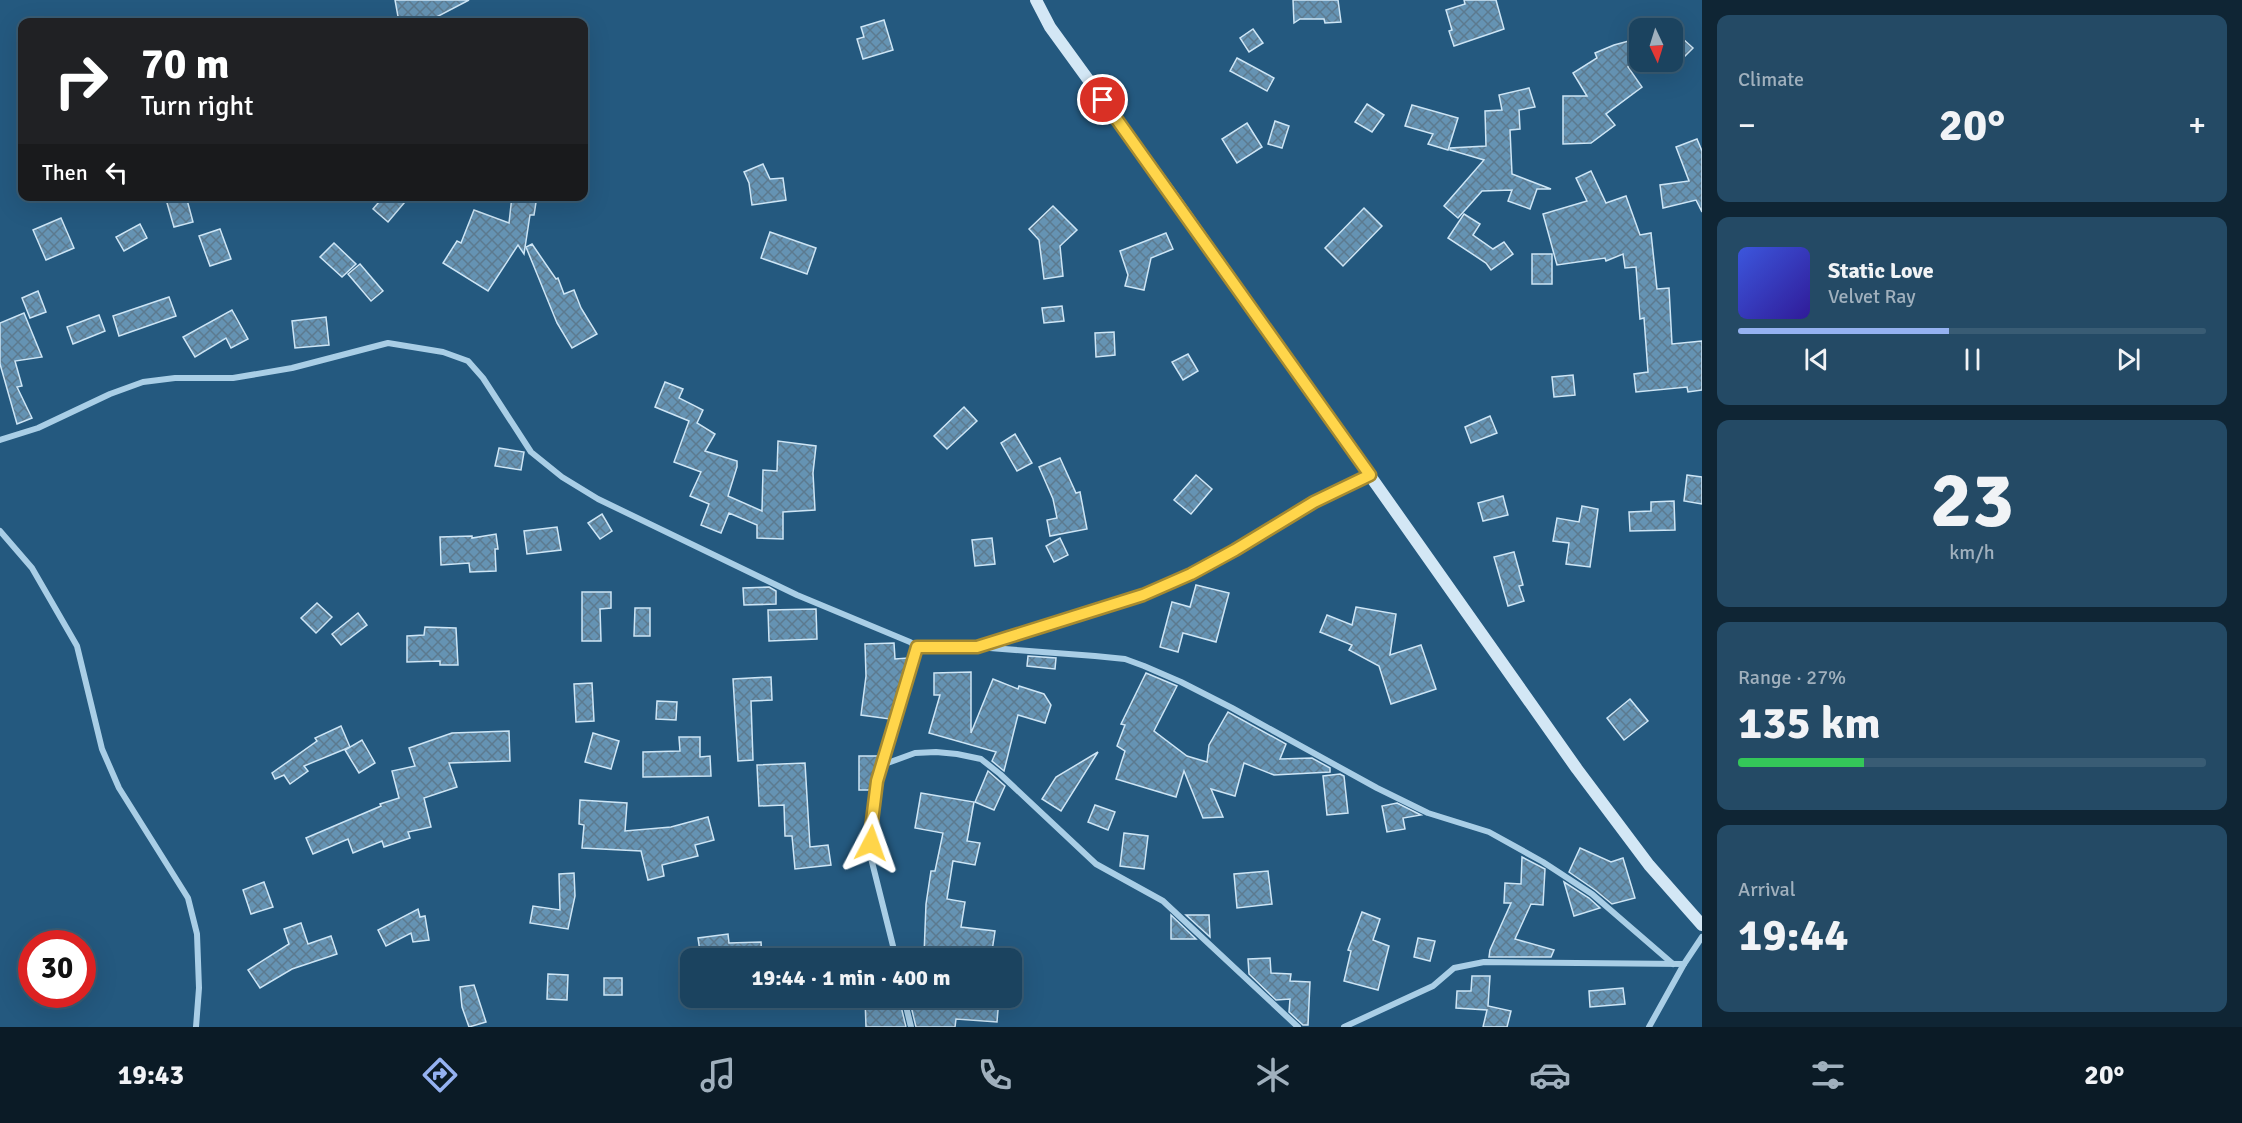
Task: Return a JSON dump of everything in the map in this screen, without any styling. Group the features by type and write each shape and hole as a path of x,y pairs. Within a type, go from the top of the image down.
{"main road":[{"path":"1036,0 1050,27 1370,475 1576,769 1649,865 1702,925"}],"street":[{"path":"0,440 38,428 110,394 143,382 175,378 233,378 292,368 388,343 443,352 468,361 483,378 531,452 562,477 589,494 796,595 910,642 917,647 977,647 1125,659 1181,682 1387,793 1428,813 1489,832 1543,862 1592,894 1673,964"},
{"path":"977,647 1143,595 1235,550 1314,502 1370,475"},
{"path":"0,531 32,568 77,646 102,749 120,788 188,898 197,934 199,988 196,1027"},
{"path":"894,948 871,858 871,829 877,781 917,647"},
{"path":"882,765 915,753 957,754 981,759 1096,864 1163,901 1298,1027"},
{"path":"1649,1027 1684,964 1702,937"},
{"path":"1344,1027 1432,986 1454,968 1484,963 1684,964"},
{"path":"906,1008 911,1027"}],"building":[{"path":"395,0 469,0 435,18 398,18"},
{"path":"1293,0 1338,0 1341,22 1325,23 1324,19 1300,19 1294,23"},
{"path":"1464,0 1496,0 1504,29 1454,46 1446,10 1465,4"},
{"path":"884,20 893,50 863,59 857,39 864,37 861,27"},
{"path":"1253,29 1263,43 1249,52 1240,38"},
{"path":"1683,39 1693,48 1683,58"},
{"path":"1629,41 1629,72 1632,72 1642,87 1606,114 1615,125 1591,143 1563,144 1563,96 1587,96 1573,73 1597,58 1595,53"},
{"path":"1237,58 1274,78 1267,91 1230,71"},
{"path":"1529,88 1535,107 1519,110 1520,129 1510,130 1512,174 1551,189 1537,189 1530,209 1508,201 1512,190 1482,191 1458,218 1444,206 1484,160 1450,150 1450,148 1486,146 1485,111 1502,110 1499,95"},
{"path":"1367,104 1384,115 1372,132 1355,122"},
{"path":"1412,105 1458,118 1448,150 1428,144 1433,134 1405,126"},
{"path":"1275,121 1289,126 1282,148 1268,144"},
{"path":"1247,123 1262,147 1237,163 1222,139"},
{"path":"1697,139 1702,151 1702,212 1696,200 1663,208 1660,185 1689,181 1676,147"},
{"path":"763,164 770,179 783,178 786,200 752,205 749,183 744,172"},
{"path":"1591,171 1606,203 1626,196 1640,235 1651,233 1657,289 1669,288 1672,344 1702,341 1702,390 1688,392 1687,387 1636,392 1634,374 1648,372 1644,318 1640,319 1636,267 1625,268 1623,254 1606,261 1605,258 1557,265 1543,214 1587,201 1576,178"},
{"path":"166,201 187,201 193,222 174,227"},
{"path":"380,201 406,201 388,222 373,209"},
{"path":"511,201 536,201 534,215 530,215 524,254 518,245 488,291 443,263 457,241 461,243 474,210 509,223"},
{"path":"1053,206 1077,230 1060,246 1063,276 1044,279 1039,240 1029,229"},
{"path":"1364,208 1382,226 1343,266 1325,248"},
{"path":"1464,214 1480,224 1473,235 1493,249 1504,242 1513,254 1491,270 1486,263 1448,238"},
{"path":"61,218 74,248 46,260 33,230"},
{"path":"140,224 147,238 124,251 116,237"},
{"path":"220,229 231,259 210,266 199,236"},
{"path":"770,232 816,248 807,274 761,258"},
{"path":"1166,233 1173,249 1151,258 1144,290 1125,286 1128,275 1120,251"},
{"path":"334,243 356,264 342,277 320,257"},
{"path":"532,244 556,279 558,278 564,294 574,290 581,308 597,334 572,348 557,323 526,247"},
{"path":"1532,254 1552,254 1552,284 1532,284"},
{"path":"360,264 383,291 371,301 348,274"},
{"path":"38,291 46,312 30,318 22,298"},
{"path":"169,297 176,316 119,336 113,316"},
{"path":"1062,306 1064,321 1044,323 1042,308"},
{"path":"232,310 248,339 231,348 226,338 195,357 183,337"},
{"path":"24,313 42,357 15,361 22,386 17,387 32,418 17,424 0,364 0,323"},
{"path":"99,315 105,331 73,344 67,327"},
{"path":"326,317 329,345 295,348 292,321"},
{"path":"1114,332 1115,355 1096,357 1095,333"},
{"path":"1188,354 1198,371 1183,380 1172,362"},
{"path":"1573,375 1575,395 1554,397 1552,377"},
{"path":"665,382 683,389 679,398 703,410 697,423 715,434 705,451 737,461 728,496 762,511 763,470 777,471 778,441 816,446 813,473 815,510 783,512 783,539 757,538 757,525 729,513 721,533 701,525 709,504 690,496 701,472 674,462 689,421 655,407"},
{"path":"964,407 977,421 947,449 934,436"},
{"path":"1490,416 1497,433 1471,443 1465,427"},
{"path":"1015,434 1032,463 1017,471 1001,443"},
{"path":"499,448 524,452 521,470 495,466"},
{"path":"1060,458 1076,493 1080,492 1087,529 1050,536 1047,520 1057,518 1053,499 1039,467"},
{"path":"1196,475 1212,489 1191,514 1174,500"},
{"path":"1687,475 1702,477 1702,504 1684,501"},
{"path":"1503,496 1508,515 1483,521 1478,503"},
{"path":"1674,501 1675,530 1630,531 1629,512 1651,511 1651,502"},
{"path":"1582,506 1598,509 1590,567 1566,564 1569,543 1553,541 1557,518 1579,522"},
{"path":"602,514 612,531 600,539 588,523"},
{"path":"557,527 561,550 527,554 524,531"},
{"path":"496,534 498,549 495,549 496,571 470,572 469,563 441,565 440,537 472,536 472,538"},
{"path":"992,538 995,564 975,566 972,540"},
{"path":"1060,538 1068,555 1054,562 1046,546"},
{"path":"1514,552 1523,585 1519,586 1524,601 1508,606 1494,557"},
{"path":"1196,585 1229,593 1216,642 1183,633 1178,652 1160,647 1172,602 1190,607"},
{"path":"769,587 776,591 776,604 744,605 743,588"},
{"path":"582,592 611,592 611,608 600,609 601,641 582,641"},
{"path":"317,603 332,617 316,633 301,618"},
{"path":"1356,607 1396,614 1390,655 1421,645 1436,689 1391,704 1379,666 1349,650 1352,645 1320,632 1327,615 1352,625"},
{"path":"635,608 650,608 650,636 634,636"},
{"path":"816,609 817,639 769,641 768,610"},
{"path":"358,613 367,625 341,645 332,634"},
{"path":"425,627 456,628 458,665 440,665 440,661 407,662 407,636 424,635"},
{"path":"894,643 895,659 908,658 890,719 861,715 866,676 865,644"},
{"path":"1028,656 1056,658 1055,669 1027,666"},
{"path":"971,672 971,733 993,679 1018,689 1019,686 1044,694 1051,705 1045,723 1018,715 1004,771 992,761 996,752 929,733 940,695 934,695 934,673"},
{"path":"1146,673 1177,686 1154,731 1187,756 1207,762 1209,745 1228,712 1286,744 1280,759 1312,758 1330,768 1330,772 1274,775 1244,763 1235,796 1211,789 1223,817 1203,818 1184,771 1176,797 1116,779 1125,751 1117,746 1125,725 1121,724"},
{"path":"771,677 772,700 751,701 753,760 738,761 733,679"},
{"path":"592,683 594,721 576,722 574,684"},
{"path":"1630,699 1648,721 1624,740 1607,718"},
{"path":"657,701 677,702 676,720 656,719"},
{"path":"341,726 350,747 304,766 308,771 290,784 284,775 275,779 272,773 317,741 315,738"},
{"path":"509,731 510,761 449,763 457,787 424,798 431,827 408,832 410,838 384,847 382,841 353,853 348,839 313,854 306,838 381,806 380,804 399,798 392,771 415,766 409,748 452,733"},
{"path":"593,733 619,741 611,769 585,762"},
{"path":"679,737 700,737 700,757 710,756 711,776 643,777 643,752 680,751"},
{"path":"362,740 375,763 359,773 345,750"},
{"path":"1098,752 1061,811 1042,799 1056,777"},
{"path":"859,756 879,756 871,790 859,790"},
{"path":"805,763 810,847 828,845 831,865 795,869 792,836 785,836 784,805 759,806 757,765"},
{"path":"988,771 1005,786 994,810 975,802"},
{"path":"1340,774 1344,776 1348,813 1327,815 1323,776"},
{"path":"921,793 974,802 967,841 980,843 975,865 953,861 947,899 965,902 961,927 995,931 992,948 924,948 926,904 931,871 935,871 943,833 915,828"},
{"path":"580,800 627,803 625,831 671,827 708,817 714,840 695,845 698,856 662,865 664,876 648,880 641,851 582,848 584,825 579,824"},
{"path":"1397,803 1421,815 1403,818 1405,829 1387,832 1382,806"},
{"path":"1095,805 1115,812 1108,830 1088,822"},
{"path":"1124,833 1148,836 1144,869 1120,866"},
{"path":"1580,848 1611,862 1623,858 1635,898 1612,904 1569,872"},
{"path":"1522,857 1545,869 1543,905 1531,904 1515,939 1554,950 1551,957 1489,957 1511,903 1504,903 1505,883 1521,884"},
{"path":"1268,871 1272,904 1237,908 1234,874"},
{"path":"574,873 575,896 568,929 530,923 533,906 560,910 559,874"},
{"path":"264,882 273,907 251,914 243,890"},
{"path":"1564,882 1589,898 1600,908 1574,916"},
{"path":"418,909 420,917 425,916 429,940 413,942 411,933 386,946 378,930"},
{"path":"1362,912 1380,919 1373,940 1389,946 1378,990 1344,981 1351,951 1348,950"},
{"path":"1171,915 1196,939 1171,939"},
{"path":"1186,915 1209,915 1210,937"},
{"path":"301,923 308,944 331,936 337,954 292,969 260,988 248,970 289,944 284,929"},
{"path":"728,934 729,943 761,942 761,948 700,948 698,938"},
{"path":"1418,938 1435,941 1430,961 1414,957"},
{"path":"1270,958 1271,973 1291,974 1290,981 1310,982 1308,1025 1303,1025 1289,1012 1290,999 1276,1000 1249,974 1248,959"},
{"path":"548,974 568,975 567,1000 547,999"},
{"path":"1472,976 1490,976 1488,1006 1511,1011 1507,1027 1483,1027 1487,1010 1456,1008 1457,991 1471,991"},
{"path":"604,978 622,978 622,995 604,995"},
{"path":"474,985 486,1022 469,1027 462,1007 460,987"},
{"path":"1623,988 1625,1004 1590,1007 1589,991"},
{"path":"865,1008 901,1008 906,1027 866,1027"},
{"path":"911,1008 998,1008 997,1022 956,1019 955,1027 916,1027"}],"route":[{"path":"871,843 877,781 917,647 977,647 1143,595 1191,574 1314,502 1370,475 1103,100"}]}
